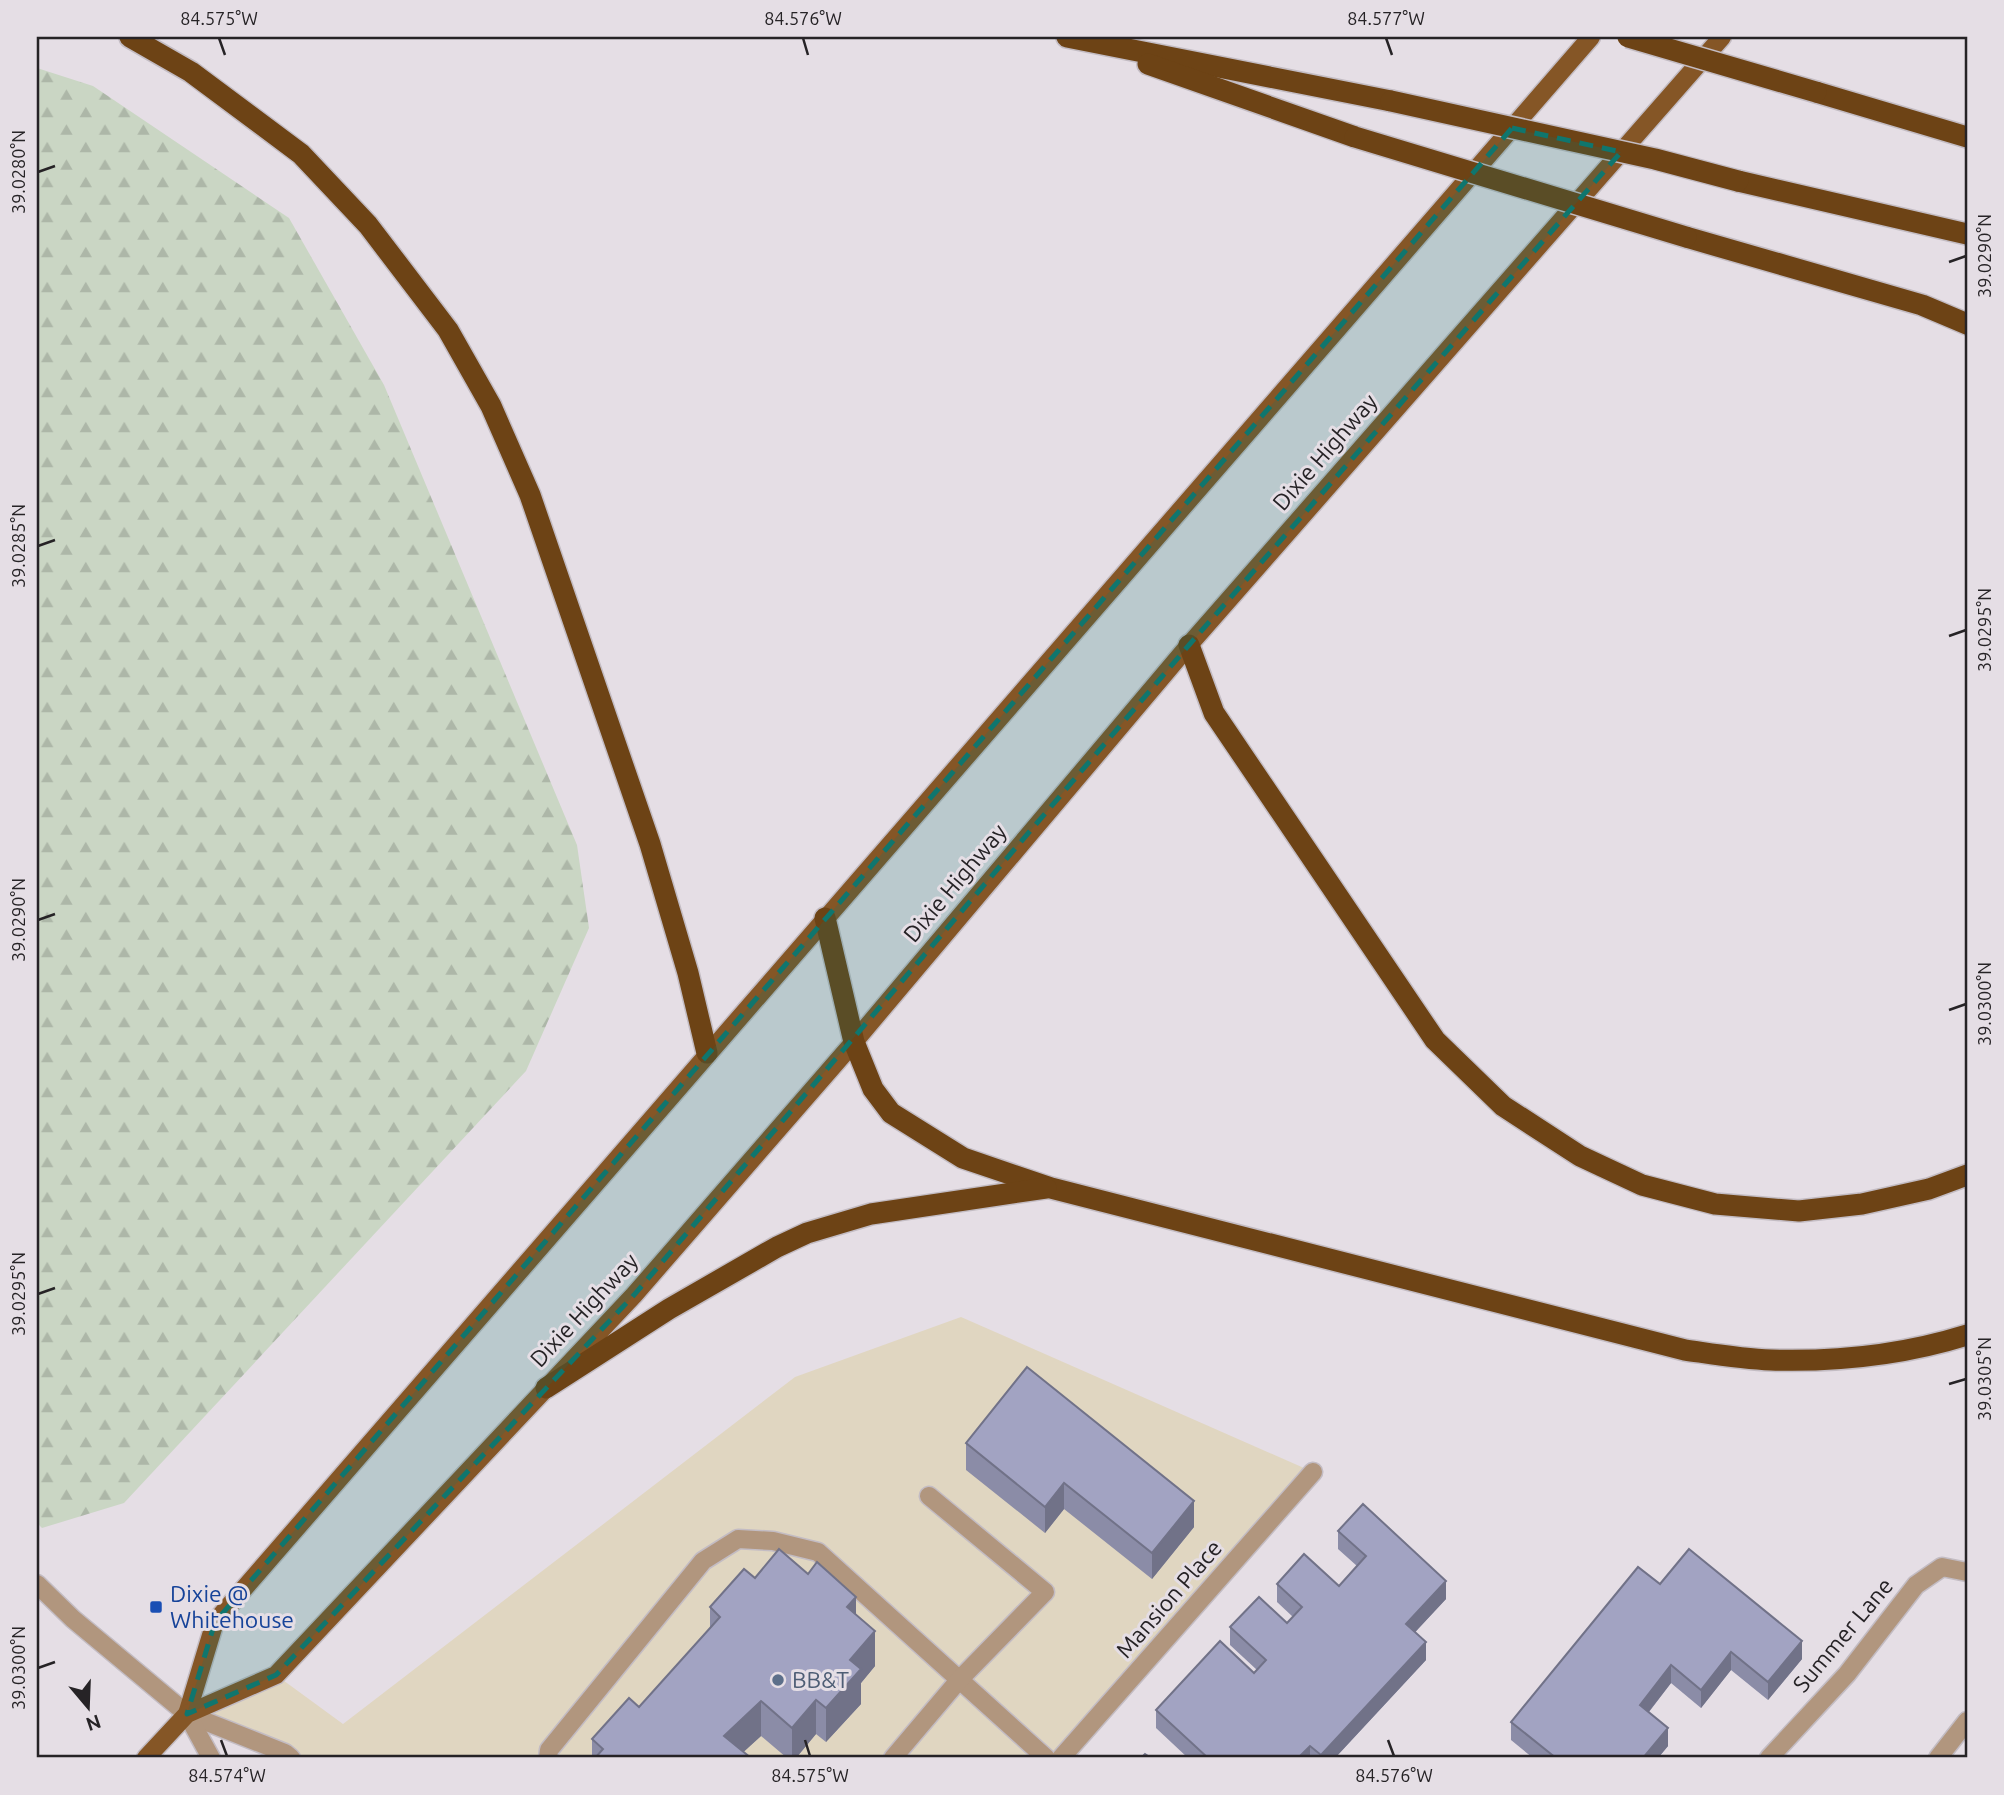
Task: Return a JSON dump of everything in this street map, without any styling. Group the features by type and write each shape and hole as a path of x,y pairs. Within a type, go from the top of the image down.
{"highway":[{"path":"130,37 191,72 301,154 369,226 448,330 491,406 530,495 650,844 688,973 707,1053"},
{"path":"1628,37 1967,137"},
{"path":"1073,38 1391,101 1655,159 1967,234"},
{"path":"1073,38 1355,137 1922,305 1967,324"},
{"path":"1189,645 1214,713 1435,1040 1503,1105 1580,1156 1604,1168 1642,1185 1715,1204 1798,1211 1862,1204 1929,1189 1967,1175"},
{"path":"825,918 854,1042 873,1089 891,1113 962,1157 1051,1188 1685,1350 1769,1360 1860,1359 1940,1344 1967,1335"},
{"path":"546,1388 668,1309 777,1247 807,1233 871,1214 1051,1188"}],"main road":[{"name":"Dixie Highway","path":"187,1714 215,1622 1591,37"},
{"name":"Dixie Highway","path":"146,1758 187,1714 276,1675 634,1295 854,1042 1189,645 1722,37"}],"street":[{"name":"Mansion Place","path":"1061,1758 1313,1472"},
{"path":"893,1758 959,1680 1045,1592 929,1496"},
{"path":"549,1754 704,1561 738,1539 773,1541 818,1552 1046,1758"},
{"name":"Summer Lane","path":"1769,1758 1847,1674 1916,1585 1942,1567 1967,1572"},
{"path":"37,1584 73,1619 187,1714 292,1758"},
{"path":"187,1714 211,1758"},
{"path":"1938,1758 1967,1721"}],"highlighted area":[{"path":"1512,128 1621,152 1189,645 634,1295 276,1675 187,1714 215,1622"}],"shaded area":[{"path":"961,1317 1313,1472 1061,1758 291,1758 187,1714 276,1675 343,1724 795,1377"}],"green space":[{"path":"37,68 93,86 289,218 384,385 577,845 589,928 526,1071 124,1503 42,1528 37,1523"}],"building":[{"path":"1027,1367 1194,1501 1152,1553 1064,1483 1045,1507 966,1443"},
{"path":"1363,1504 1446,1581 1406,1624 1426,1642 1321,1755 1310,1746 1298,1758 1208,1758 1156,1710 1220,1641 1254,1673 1266,1660 1230,1627 1259,1597 1287,1623 1302,1607 1277,1584 1304,1554 1339,1586 1366,1556 1338,1531"},
{"name":"BB&T","path":"779,1549 808,1574 817,1562 856,1597 847,1607 875,1631 850,1660 861,1669 826,1708 816,1700 792,1728 761,1701 724,1736 751,1758 595,1758 603,1749 592,1739 629,1698 639,1707 720,1617 710,1607 744,1569 755,1578"},
{"path":"1689,1549 1802,1641 1768,1682 1731,1652 1701,1690 1671,1665 1640,1705 1668,1728 1643,1758 1556,1758 1511,1722 1638,1567 1660,1584"}],"place":[{"name":"Dixie @ Whitehouse","path":"156,1607"},
{"name":"BB&T","path":"778,1680"}]}
